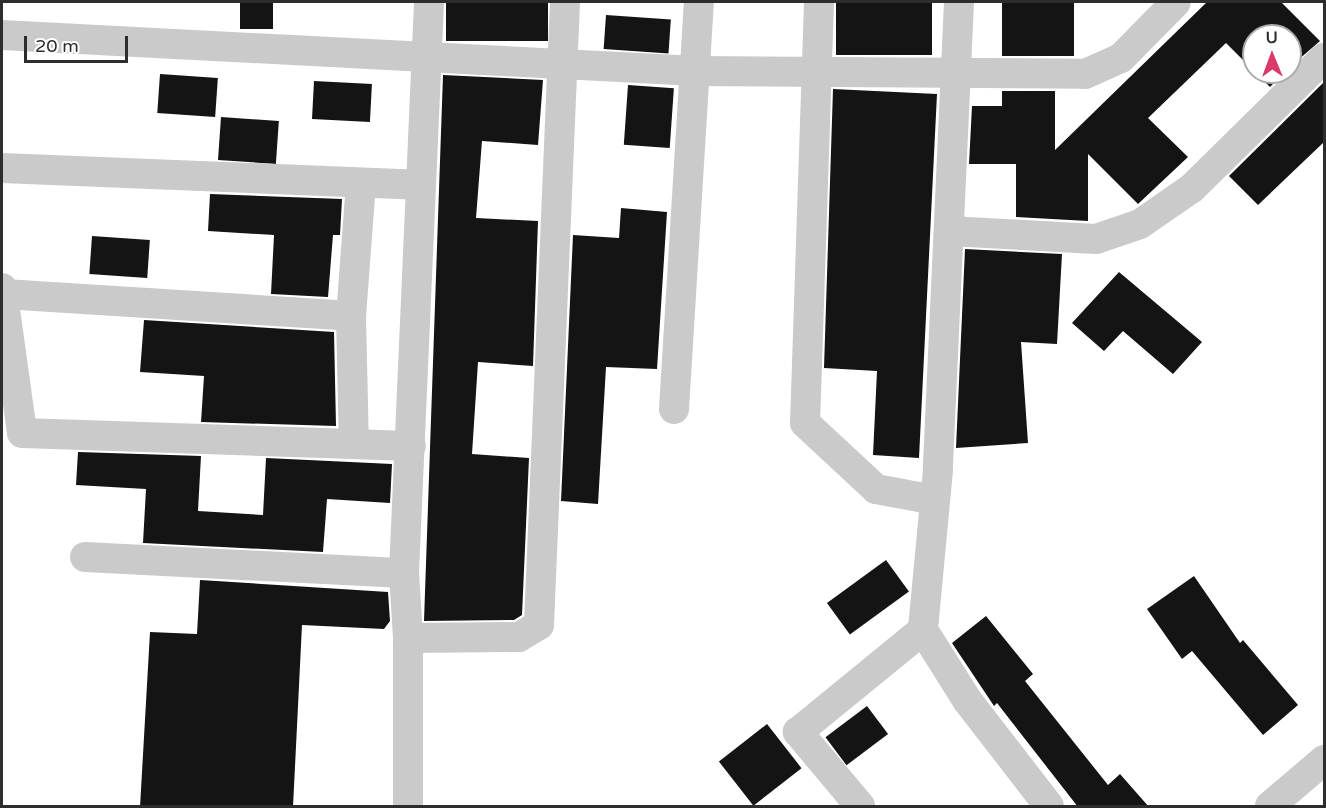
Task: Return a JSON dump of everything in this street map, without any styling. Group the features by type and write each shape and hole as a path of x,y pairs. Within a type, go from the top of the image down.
{"street":[{"path":"408,807 408,638 404,573 411,446 418,185 429,2"},
{"path":"408,638 519,637 539,625 565,2"},
{"path":"674,409 699,2"},
{"path":"819,2 805,423 876,489 935,500"},
{"path":"959,2 935,500 923,630 967,700 1049,807"},
{"path":"2,35 425,54 696,71 816,75 1085,74 1121,57 1176,2"},
{"path":"949,231 1096,239 1140,224 1192,188 1324,57"},
{"path":"2,168 418,185"},
{"path":"354,444 351,316 361,183"},
{"path":"351,316 3,291 22,433 411,446"},
{"path":"85,557 404,573"},
{"path":"860,807 798,732 923,630"},
{"path":"1270,807 1324,760"}],"building":[{"path":"240,2 273,2 273,29 240,29"},
{"path":"446,2 548,2 548,41 446,41"},
{"path":"836,2 932,2 932,55 836,55"},
{"path":"1002,2 1074,2 1074,56 1002,56"},
{"path":"1207,2 1281,2 1320,41 1302,57 1302,24 1242,24 1242,59 1226,43 1148,118 1188,157 1138,204 1088,154 1088,221 1016,217 1016,164 969,164 972,106 1002,106 1002,91 1055,91 1055,150"},
{"path":"606,15 671,20 668,53 604,49"},
{"path":"160,74 218,78 215,117 157,113"},
{"path":"443,75 543,80 538,145 482,141 476,218 538,221 533,366 478,362 472,454 529,458 522,615 514,620 424,621"},
{"path":"314,81 372,84 370,122 312,119"},
{"path":"1324,82 1324,142 1258,205 1229,176"},
{"path":"628,85 674,88 670,148 624,145"},
{"path":"833,89 937,94 919,458 873,455 877,371 824,368"},
{"path":"221,117 279,121 276,164 218,160"},
{"path":"210,194 342,199 340,235 333,235 328,297 271,294 274,235 208,231"},
{"path":"621,208 667,212 657,369 606,367 598,504 561,501 573,235 619,238"},
{"path":"92,236 150,240 147,278 89,274"},
{"path":"965,249 1062,254 1057,344 1021,342 1028,443 956,448"},
{"path":"1119,272 1202,342 1173,374 1123,331 1104,351 1072,323"},
{"path":"144,320 334,332 336,426 201,422 204,376 140,372"},
{"path":"78,452 201,456 198,511 263,515 266,458 392,464 390,503 327,499 323,552 143,543 146,489 76,485"},
{"path":"886,560 909,592 850,634 827,603"},
{"path":"1194,576 1240,643 1243,640 1298,705 1263,735 1192,651 1182,659 1147,609"},
{"path":"200,580 388,592 390,621 384,629 302,625 293,807 140,807 150,632 197,634"},
{"path":"986,616 1033,674 1025,681 1108,785 1120,774 1149,807 1078,807 997,703 994,706 952,643"},
{"path":"867,706 888,734 847,765 825,737"},
{"path":"767,724 801,768 753,806 719,762"}]}
